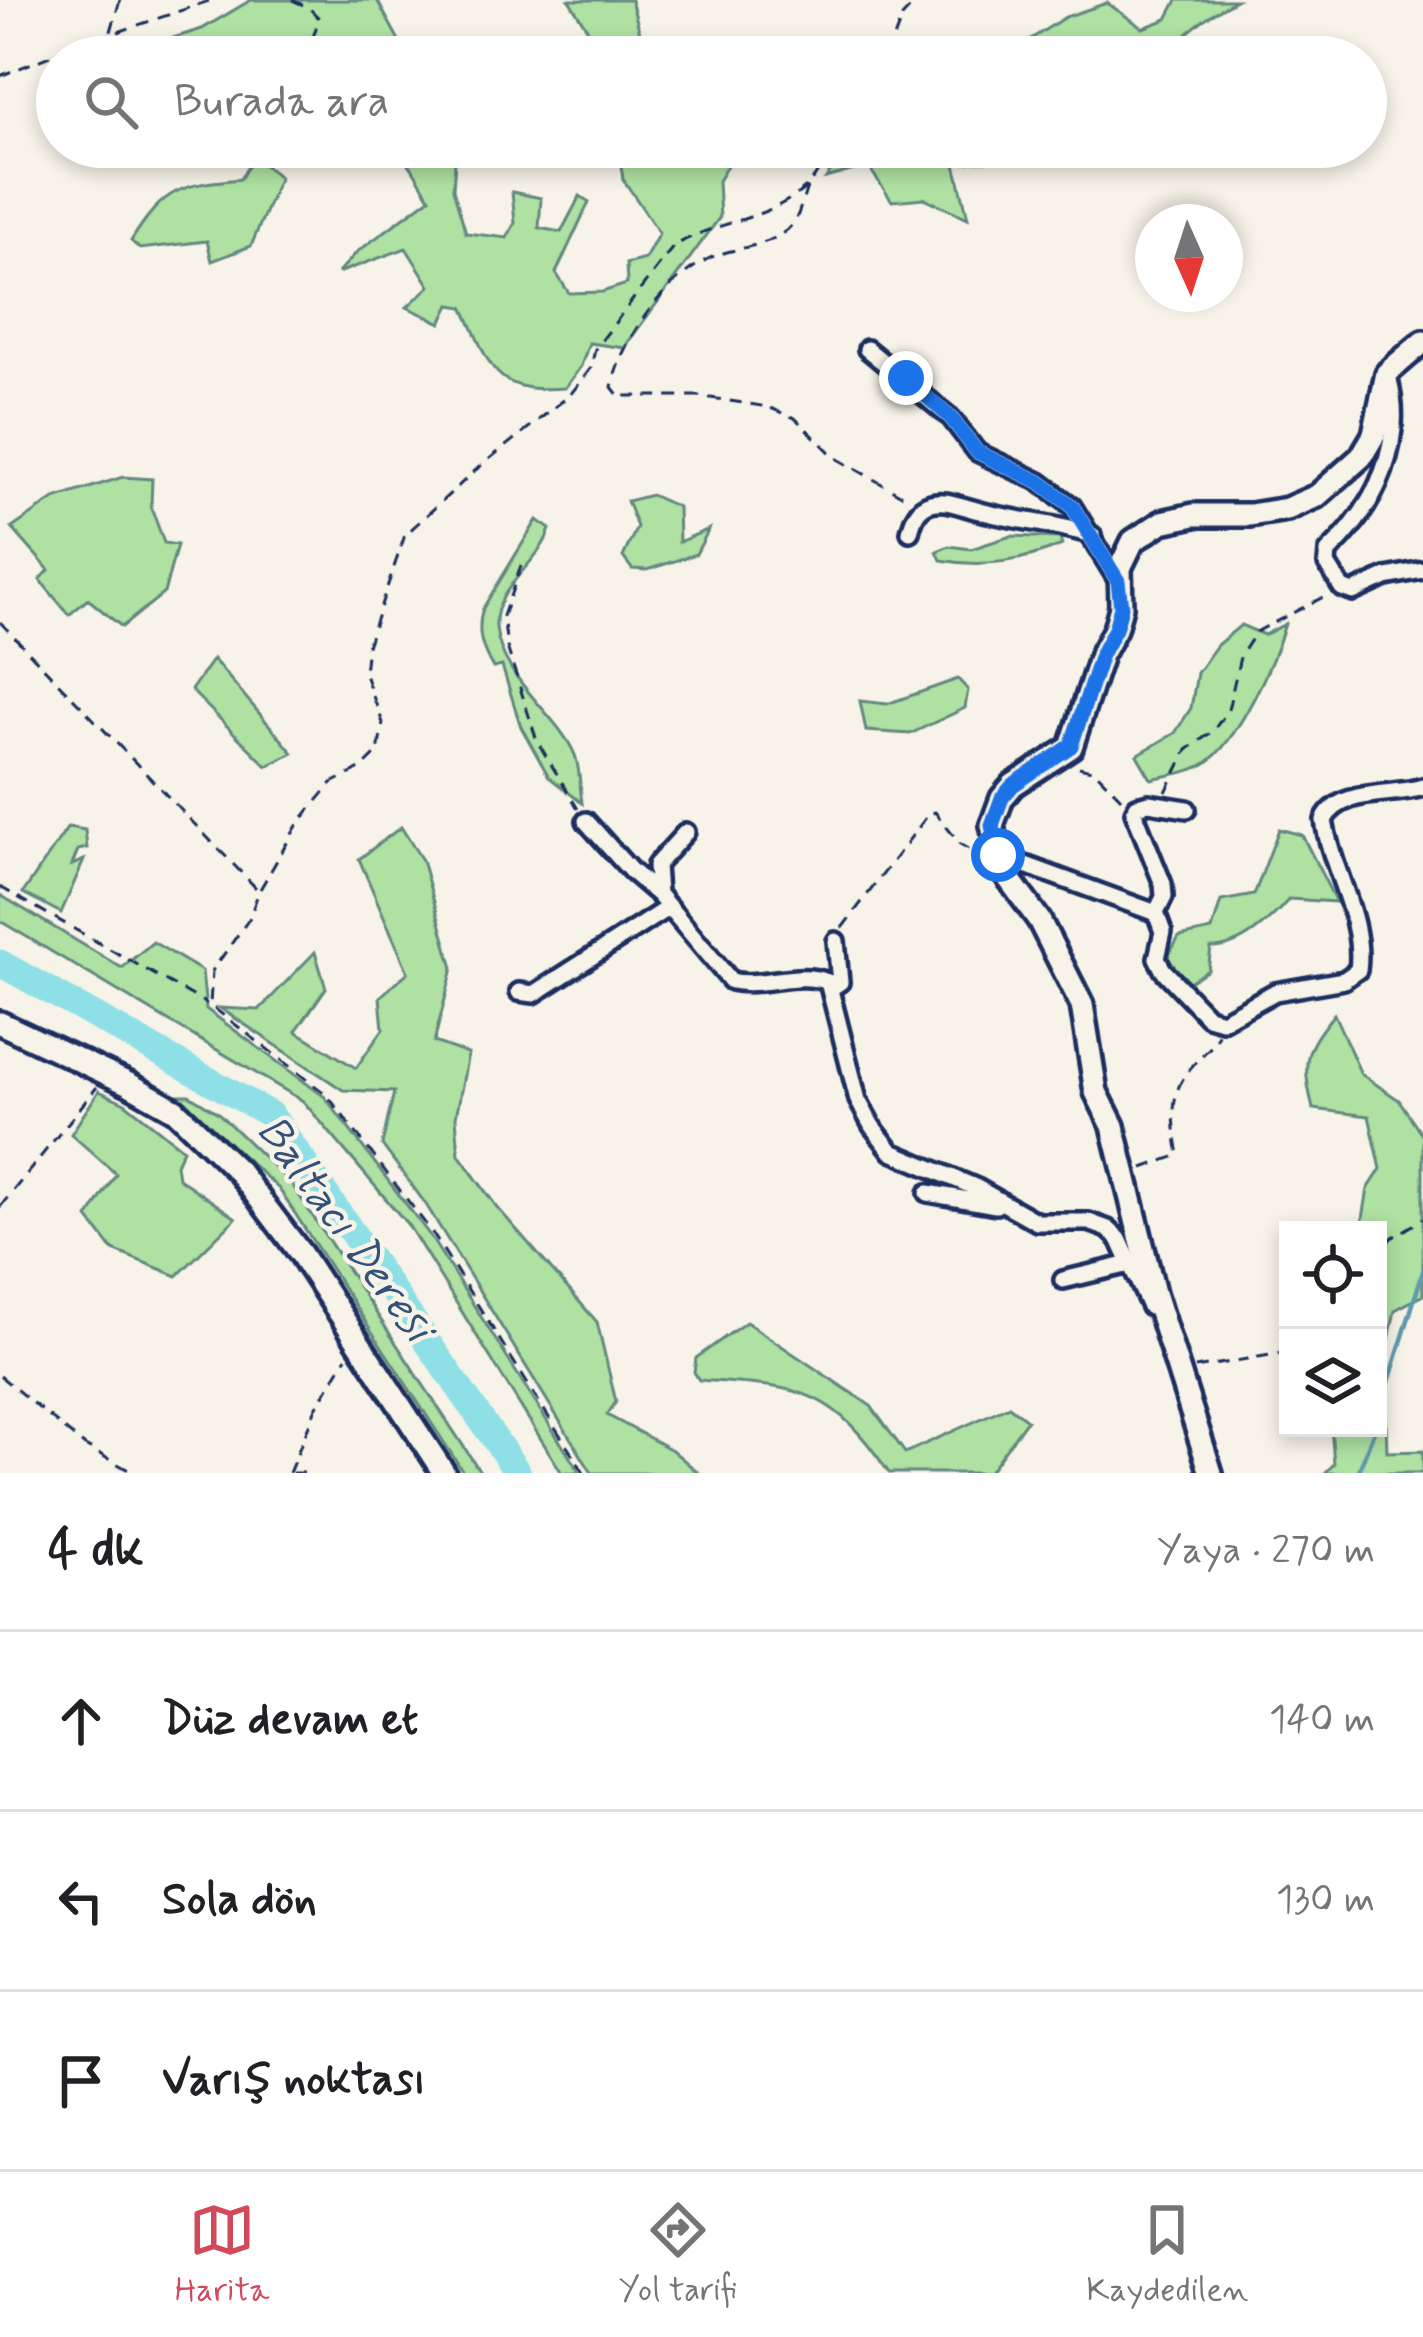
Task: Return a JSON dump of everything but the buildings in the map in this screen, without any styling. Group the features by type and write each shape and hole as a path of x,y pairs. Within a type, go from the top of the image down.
{"street":[{"path":"1118,581 1133,541 1162,522 1194,515 1288,509 1317,496 1344,475 1374,434 1387,373 1423,342"},
{"path":"866,349 951,418 977,452 1040,482 1072,506 1118,581 1121,607 1115,629 1101,655 1071,746 1013,785 1002,798 992,825 1005,874 1039,920 1082,1004 1096,1092 1113,1126 1154,1292 1211,1473"},
{"path":"1387,373 1396,427 1382,477 1353,529 1328,552 1327,564 1342,589 1353,592 1386,577 1423,570"},
{"path":"910,532 918,511 946,501 1006,520 1060,524 1092,535"},
{"path":"1186,809 1161,804 1137,806 1134,812 1163,884 1164,897 1156,913 1163,932 1157,958 1208,1018 1222,1021 1275,992 1344,980 1358,970 1353,918 1324,820 1329,810 1350,798 1423,787"},
{"path":"586,821 731,981 748,985 811,976 829,982 858,1100 892,1152 977,1188 1037,1222 1089,1222 1119,1239 1179,1370"},
{"path":"663,901 656,865 686,832"},
{"path":"999,857 1156,913"},
{"path":"519,992 534,994 663,901"},
{"path":"831,988 840,982 836,941"},
{"path":"0,1023 175,1111 239,1172 301,1254 444,1473"},
{"path":"928,1193 1011,1208"},
{"path":"1063,1280 1130,1264"}],"path":[{"path":"110,34 120,0"},
{"path":"105,36 212,0"},
{"path":"292,0 319,18 313,36"},
{"path":"895,36 902,17 919,0"},
{"path":"110,34 115,36"},
{"path":"0,76 36,62"},
{"path":"819,168 793,225 768,241 708,259 654,302 617,358 612,387 619,396 698,396 768,407 795,418 836,458 924,507"},
{"path":"210,1005 212,971 249,919 259,891 298,824 332,783 362,769 378,752 382,723 364,672 367,646 405,536 478,468 571,395 590,368 595,349 673,247 688,237 766,213 808,186"},
{"path":"521,566 503,616 507,647 537,740 586,821"},
{"path":"1161,804 1178,762 1214,731 1228,710 1240,657 1256,632 1342,589"},
{"path":"0,622 259,891"},
{"path":"1076,765 1095,772 1134,812"},
{"path":"836,941 847,917 928,815 935,812 973,854 999,857"},
{"path":"0,887 210,1005 327,1095 431,1231 584,1473"},
{"path":"1126,1172 1179,1155 1171,1109 1174,1088 1216,1042 1222,1021"},
{"path":"0,1207 108,1074"},
{"path":"1387,1245 1423,1220"},
{"path":"306,1473 291,1473 316,1408 356,1338"},
{"path":"1179,1370 1279,1353"},
{"path":"0,1376 85,1445 134,1473"}],"green space":[{"path":"251,0 377,0 397,36 180,36 202,29"},
{"path":"569,0 631,0 641,36 592,36"},
{"path":"1177,0 1236,0 1186,36 1036,36 1065,17 1107,3 1143,28 1167,19"},
{"path":"247,168 268,168 280,177 251,246 212,261 207,241 140,249 131,241 154,209 176,192 240,179"},
{"path":"412,168 454,168 453,189 466,233 507,238 515,223 512,192 541,198 539,228 561,232 580,196 589,202 556,273 569,293 602,292 627,284 626,264 645,259 659,233 623,179 621,168 726,168 718,181 720,217 624,348 589,343 581,366 565,388 541,389 508,381 488,360 463,307 450,305 441,323 407,307 430,286 406,248 338,273 357,252 430,198"},
{"path":"833,168 861,168 826,178"},
{"path":"869,168 956,168 968,218 924,198 892,201"},
{"path":"123,477 152,479 151,507 164,543 177,545 164,593 122,627 88,599 69,615 40,580 49,570 12,528 54,499"},
{"path":"651,495 678,507 679,542 709,529 696,554 647,570 632,569 623,557 637,527 627,501"},
{"path":"537,520 550,529 502,600 496,627 508,663 575,755 582,803 549,777 521,727 502,666 493,668 481,639 483,608"},
{"path":"1011,536 1060,538 1062,545 987,563 941,560 937,551 949,546 971,549"},
{"path":"1285,624 1253,700 1231,737 1206,763 1151,779 1137,755 1175,733 1191,708 1197,673 1217,645 1241,625 1264,635"},
{"path":"213,659 293,753 267,766 191,690"},
{"path":"958,679 968,690 965,708 910,734 866,731 860,701 887,704"},
{"path":"68,827 85,830 87,848 78,850 72,865 84,860 61,913 23,893"},
{"path":"401,827 422,860 453,968 434,1042 468,1054 456,1117 459,1155 496,1206 597,1322 616,1402 607,1415 672,1450 699,1473 592,1473 425,1203 382,1145 394,1092 343,1090 220,1008 259,1010 315,952 326,988 296,1031 356,1068 383,1029 380,997 408,972 359,859"},
{"path":"1279,829 1302,835 1336,902 1289,899 1244,938 1211,948 1208,970 1189,982 1172,972 1165,961 1179,937 1212,930 1221,901 1254,895"},
{"path":"0,895 122,968 153,942 202,971 206,1009 325,1097 428,1233 580,1473 562,1473 408,1225 303,1101 0,921"},
{"path":"1334,1014 1361,1074 1399,1100 1423,1136 1423,1295 1395,1310 1387,1350 1387,1221 1363,1221 1368,1189 1381,1169 1369,1116 1313,1109 1307,1079 1316,1038"},
{"path":"99,1091 125,1103 183,1149 176,1164 178,1178 236,1218 177,1276 113,1250 88,1218 116,1174 71,1134"},
{"path":"176,1095 189,1095 218,1113 291,1183 481,1473 464,1473 279,1189"},
{"path":"746,1322 871,1406 905,1453 1009,1406 1027,1420 988,1473 889,1473 848,1422 809,1396 762,1385 699,1380 694,1372 696,1358"},
{"path":"1332,1437 1386,1437 1387,1452 1423,1451 1423,1473 1325,1473 1334,1464"}],"waterway":[{"name":"Baltacı Deresi","path":"0,963 271,1115 518,1473"},
{"path":"1387,1389 1423,1271"},
{"path":"1358,1473 1372,1437"}],"route":[{"path":"906,378 951,418 977,452 1040,482 1072,506 1118,581 1121,607 1115,629 1101,655 1071,746 1013,785 1002,798 992,825 998,855"}]}
